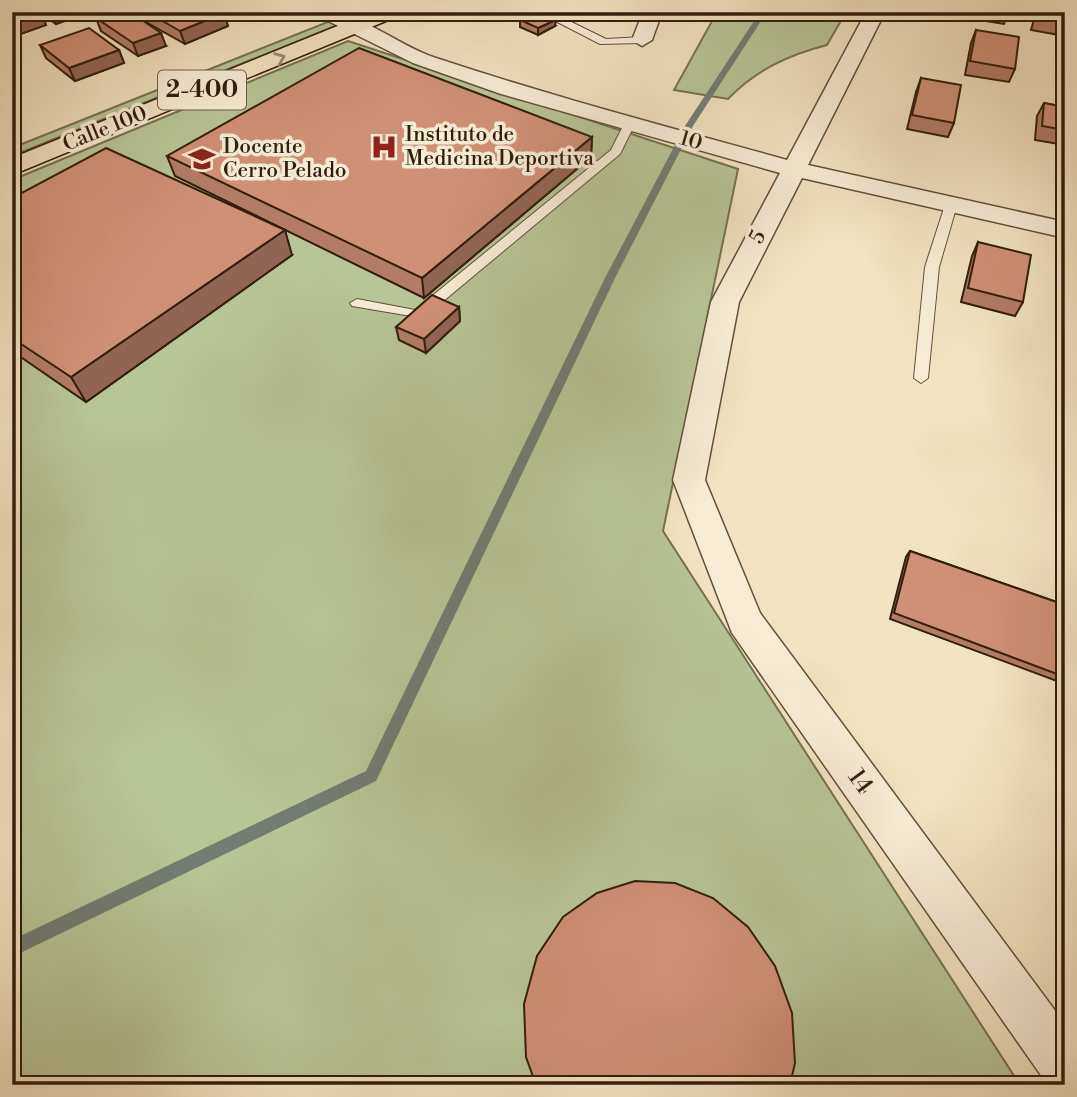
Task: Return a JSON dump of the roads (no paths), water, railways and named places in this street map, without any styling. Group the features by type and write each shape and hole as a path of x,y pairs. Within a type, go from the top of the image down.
{"highway":[{"name":"Calle 100","path":"12,167 391,12"},
{"name":"2-400","path":"227,54 332,13"}],"street":[{"path":"642,40 653,12"},
{"name":"5","path":"689,480 724,302 876,12"},
{"name":"10","path":"332,13 355,28 420,60 629,124 793,170 1065,230"},
{"name":"14","path":"689,480 745,622 1065,1066"}],"lane":[{"path":"543,12 604,42 642,40"},
{"path":"357,303 418,315 616,152 629,124"},
{"path":"921,378 932,267 951,205"}],"waterway":[{"path":"12,949 371,776 610,278 689,126 764,12"}],"place":[{"name":"Instituto de Medicina Deportiva","path":"384,147"},
{"name":"Docente Cerro Pelado","path":"202,159"}]}
